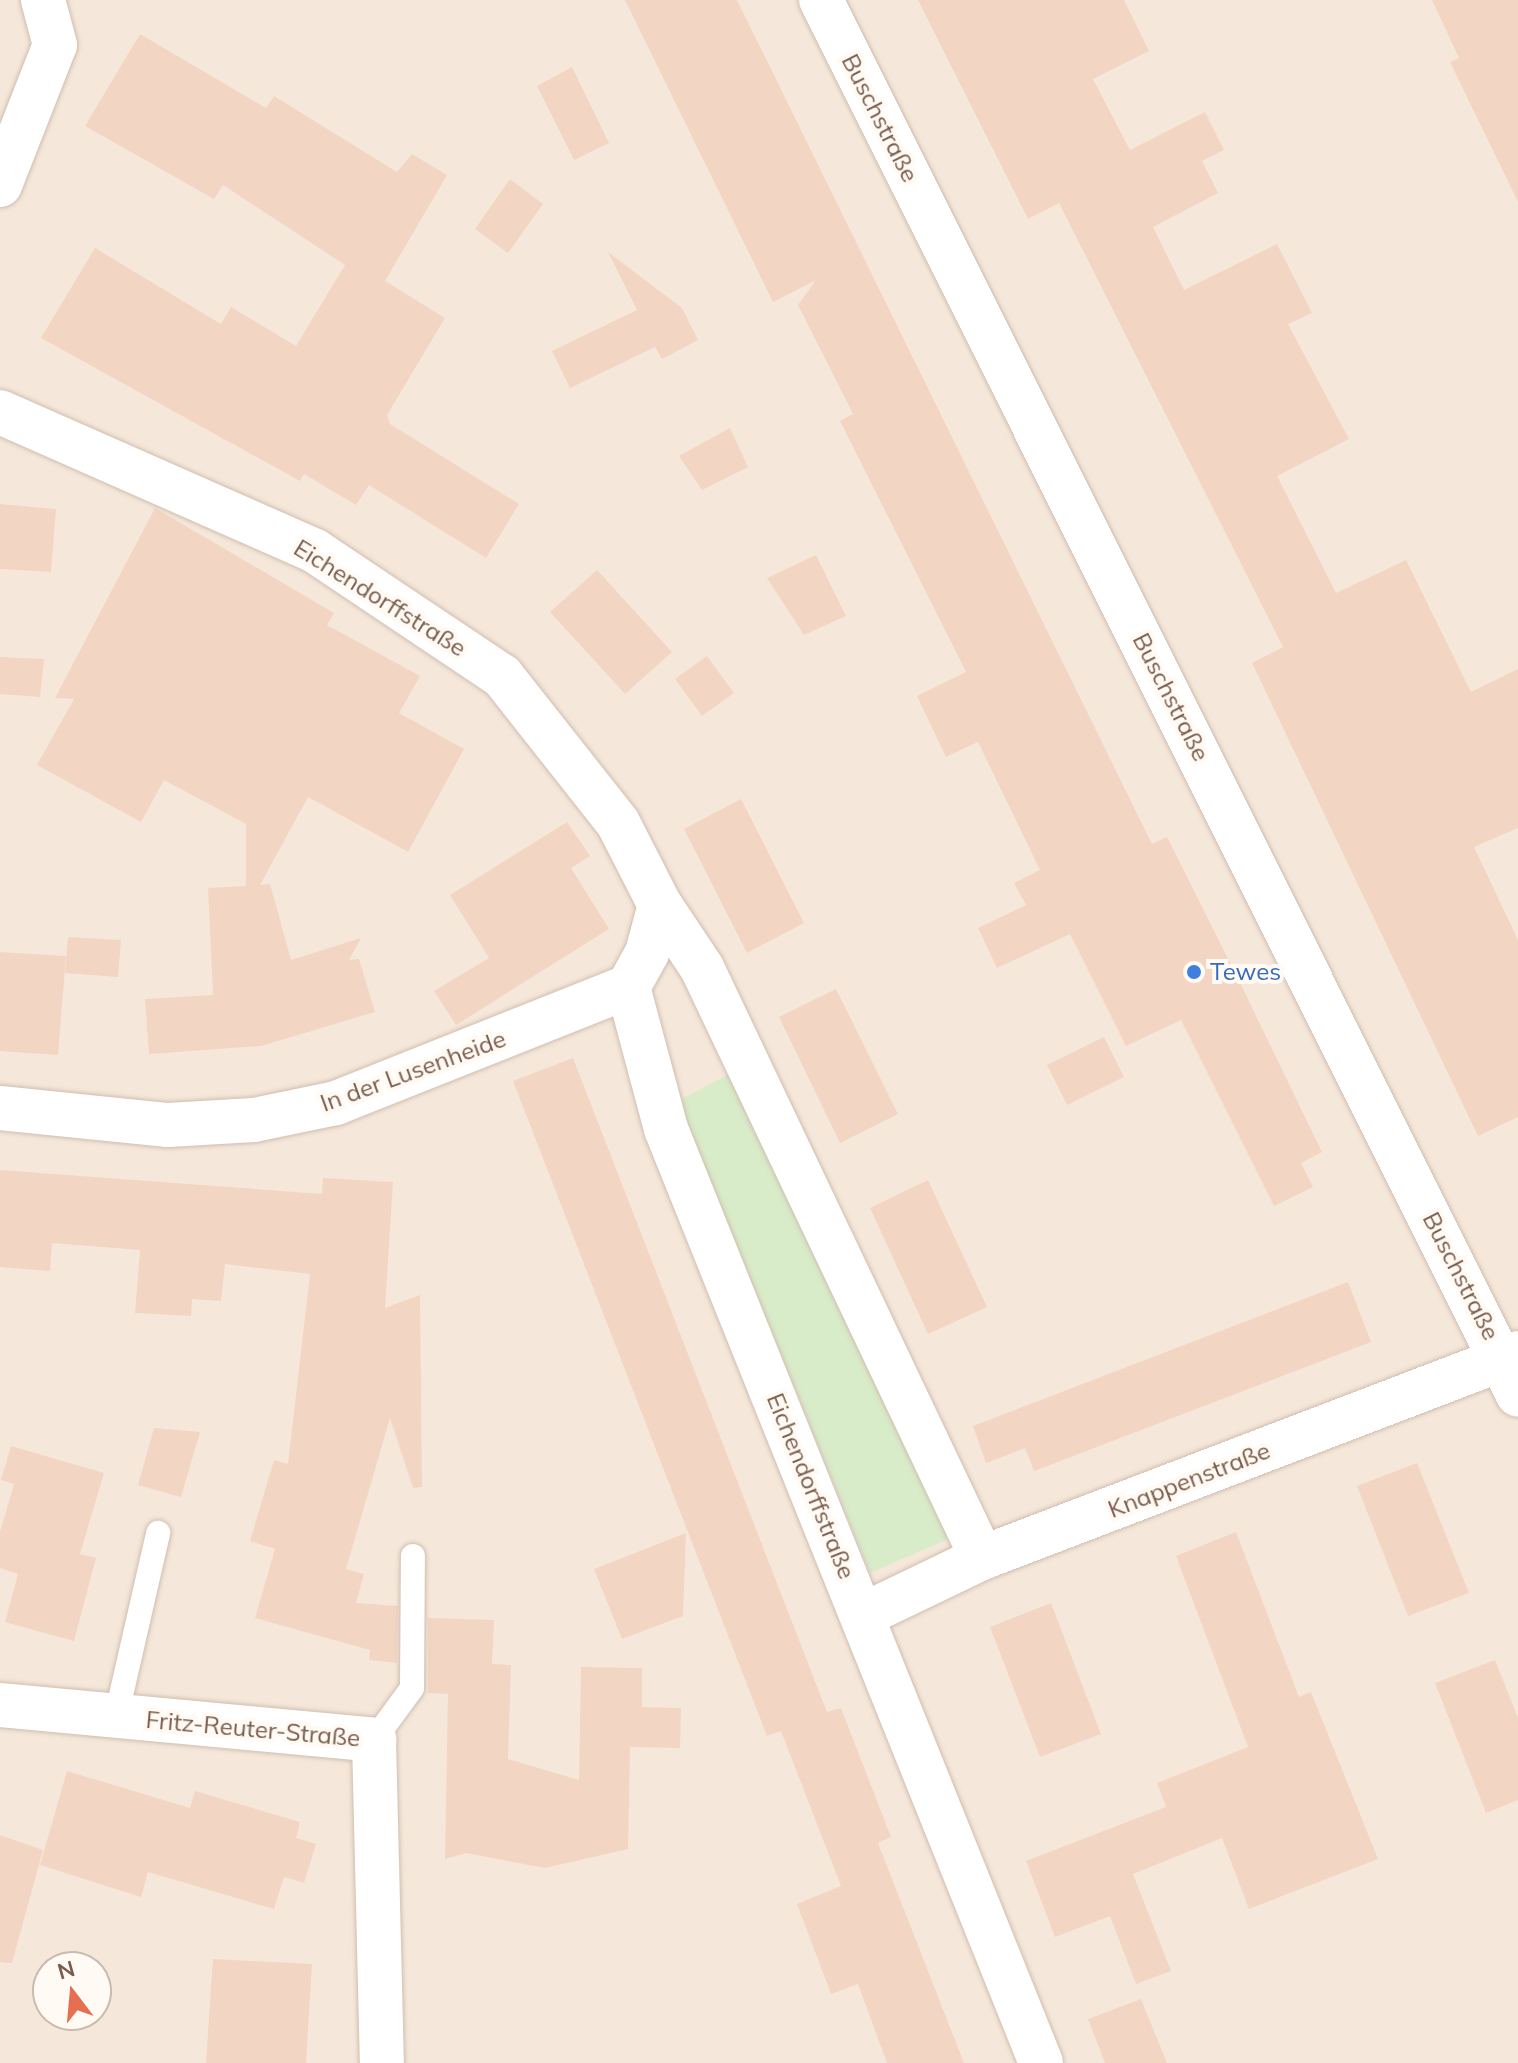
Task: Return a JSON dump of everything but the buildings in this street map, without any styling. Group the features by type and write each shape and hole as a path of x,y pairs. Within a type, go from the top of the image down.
{"street":[{"path":"0,185 55,45 43,0"},
{"name":"Buschstraße","path":"821,0 1513,1369"},
{"name":"Eichendorffstraße","path":"0,412 315,551 502,676 618,823 660,905 702,968 982,1558"},
{"path":"628,987 647,953 660,905"},
{"name":"Eichendorffstraße","path":"628,987 666,1129 1041,2063"},
{"name":"In der Lusenheide","path":"0,1108 168,1125 254,1120 336,1103 628,987"},
{"name":"Knappenstraße","path":"863,1615 982,1558 1513,1369"},
{"name":"Fritz-Reuter-Straße","path":"0,1705 374,1740 382,2063"}],"lane":[{"path":"116,1717 158,1533"},
{"path":"374,1740 412,1688 413,1556"}],"shaded area":[{"path":"0,0 1518,0 1518,2063 0,2063"}],"green space":[{"path":"733,1072 948,1539 870,1573 678,1101"}],"place":[{"name":"Tewes","path":"1194,972"}]}
